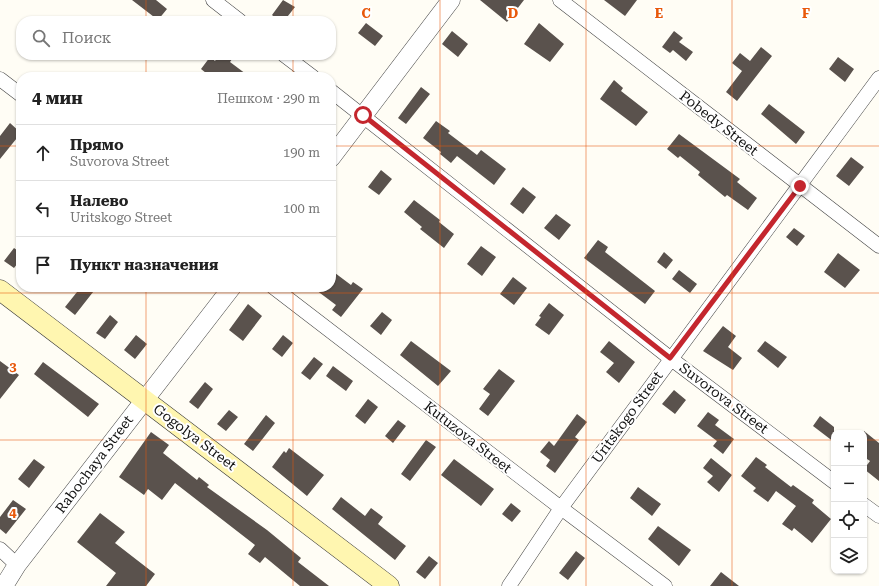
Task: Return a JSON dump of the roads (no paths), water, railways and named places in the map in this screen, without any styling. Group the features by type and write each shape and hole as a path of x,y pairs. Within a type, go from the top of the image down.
{"main road":[{"name":"Gogolya Street","path":"0,290 144,398 389,586"}],"street":[{"path":"213,0 234,16"},
{"path":"336,151 451,0"},
{"name":"Pobedy Street","path":"560,0 879,246"},
{"path":"291,60 306,72"},
{"name":"Uritskogo Street","path":"509,586 560,508 879,78"},
{"path":"0,80 16,91"},
{"name":"Suvorova Street","path":"336,95 670,358 831,480"},
{"name":"Rabochaya Street","path":"4,586 16,565 144,398 228,292"},
{"name":"Kutuzova Street","path":"279,292 560,508 664,586"},
{"path":"867,507 879,516"},
{"path":"0,549 16,565"}]}
